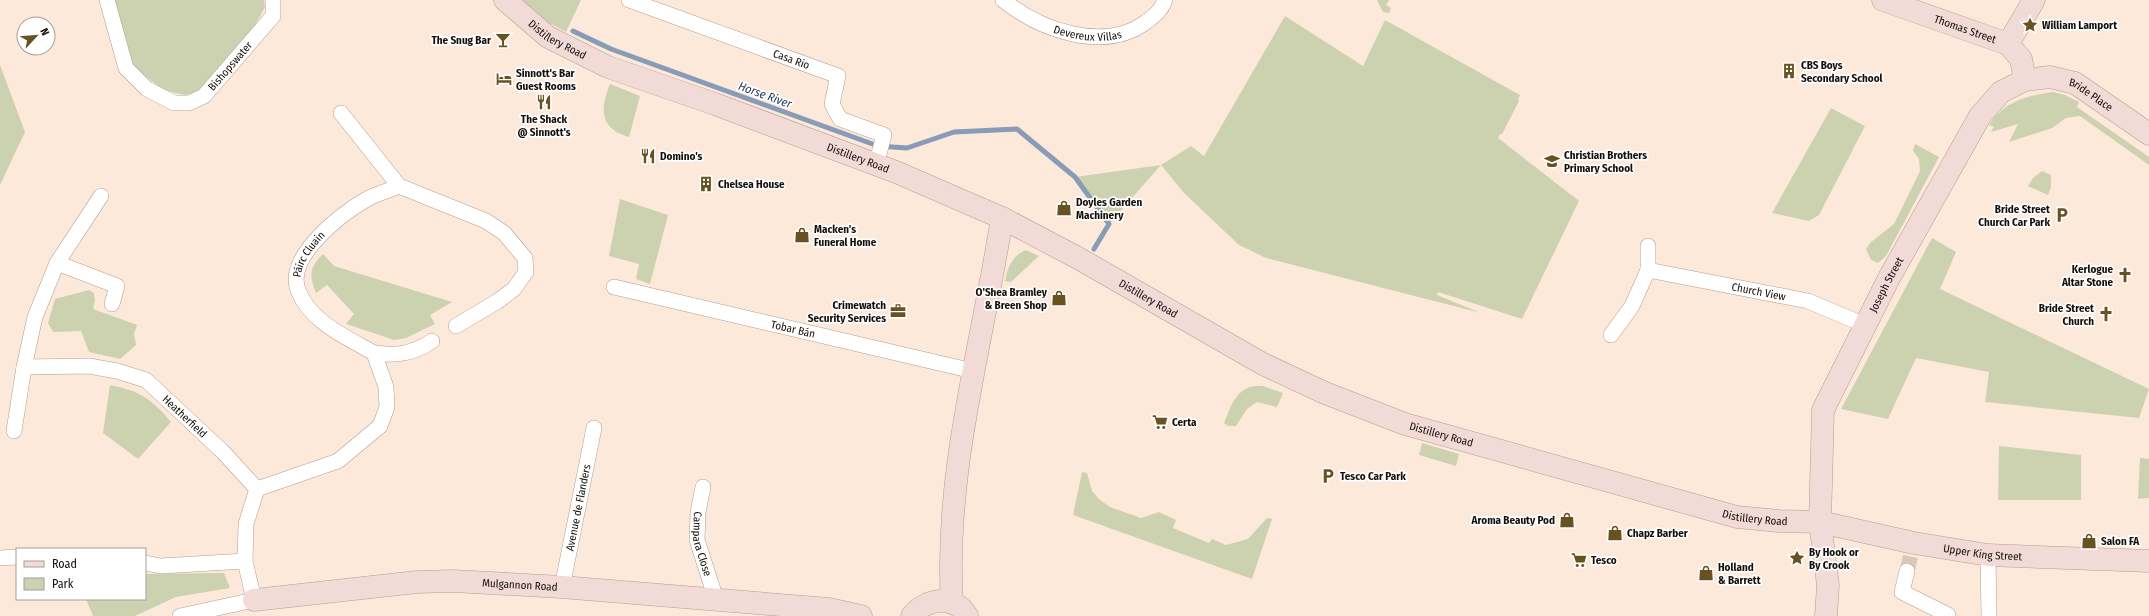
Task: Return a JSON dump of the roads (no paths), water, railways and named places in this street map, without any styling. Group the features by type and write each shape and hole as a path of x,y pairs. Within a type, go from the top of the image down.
{"main road":[{"name":"Distillery Road","path":"505,0 548,37 608,67 722,107 880,151 1078,258 1263,364 1325,393 1405,424 1737,517 1779,521 1820,522"},
{"name":"Thomas Street","path":"1883,0 2008,44 2021,59 2025,80"},
{"path":"2008,44 2034,0"},
{"name":"Bride Place","path":"2025,80 2050,77 2075,83 2149,134"},
{"name":"Joseph Street","path":"1826,616 1828,585 1820,522 1822,410 1866,324 1980,116 2001,92 2025,80"},
{"path":"960,609 950,575 954,488 967,399 1002,218"},
{"name":"Upper King Street","path":"1820,522 1913,546 1988,555 2149,561"},
{"name":"Mulgannon Road","path":"254,600 417,582 453,581 562,587 716,599 829,609 860,616"},
{"path":"912,616 924,604 933,601 960,609"}],"street":[{"name":"Bishopswater","path":"107,0 126,68 147,89 174,103 189,103 204,96 273,16 273,0"},
{"name":"Casa Rio","path":"629,0 838,76 832,104 840,119 884,135 880,151"},
{"name":"Devereux Villas","path":"1003,0 1031,18 1055,29 1085,36 1112,37 1138,28 1160,12 1166,0"},
{"path":"341,113 399,186 486,221 504,233 525,258 526,272 514,289 498,301 456,326"},
{"name":"Páirc Cluain","path":"399,186 370,197 326,230 308,248 297,269 298,289 313,313 331,329 374,352 392,356 411,352 432,341"},
{"path":"14,431 24,367 35,317 56,263 101,196"},
{"path":"1611,334 1632,306 1648,270 1648,246"},
{"path":"56,263 117,286 112,304"},
{"name":"Church View","path":"1648,270 1808,301 1866,324"},
{"name":"Tobar Bán","path":"614,286 973,371"},
{"path":"254,600 245,561 246,524 258,489 338,461 380,426 387,407 386,387 374,352"},
{"name":"Heatherfield","path":"24,367 89,366 117,371 146,380 223,452 258,489"},
{"name":"Avenue de Flanders","path":"562,587 594,428"},
{"name":"Campara Close","path":"703,487 698,512 697,540 716,599"},
{"path":"1988,555 1989,616"},
{"path":"0,558 16,557"},
{"path":"146,563 161,566 245,561"},
{"path":"1907,571 1902,592 1948,615"},
{"name":"Mulgannon Road","path":"181,616 254,600"}],"waterway":[{"name":"Horse River","path":"573,31 611,49 878,146 907,148 954,132 1017,129 1075,177 1109,224 1094,249"}],"tunnel":[{"path":"1907,571 1912,550"}],"place":[{"name":"William Lamport","path":"2030,25"},
{"name":"The Snug Bar","path":"503,40"},
{"name":"CBS Boys Secondary School","path":"1789,71"},
{"name":"Sinnott's Bar Guest Rooms","path":"504,79"},
{"name":"The Shack @ Sinnott's","path":"544,102"},
{"name":"Domino's","path":"648,156"},
{"name":"Christian Brothers Primary School","path":"1552,161"},
{"name":"Chelsea House","path":"706,184"},
{"name":"Doyles Garden Machinery","path":"1064,208"},
{"name":"Bride Street Church Car Park","path":"2062,215"},
{"name":"Macken's Funeral Home","path":"802,235"},
{"name":"Kerlogue Altar Stone","path":"2125,275"},
{"name":"O'Shea Bramley & Breen Shop","path":"1059,298"},
{"name":"Crimewatch Security Services","path":"898,311"},
{"name":"Bride Street Church","path":"2106,314"},
{"name":"Certa","path":"1160,422"},
{"name":"Tesco Car Park","path":"1328,476"},
{"name":"Aroma Beauty Pod","path":"1567,520"},
{"name":"Chapz Barber","path":"1615,533"},
{"name":"Salon FA","path":"2089,541"},
{"name":"By Hook or By Crook","path":"1797,558"},
{"name":"Tesco","path":"1579,560"},
{"name":"Holland & Barrett","path":"1706,573"}]}
